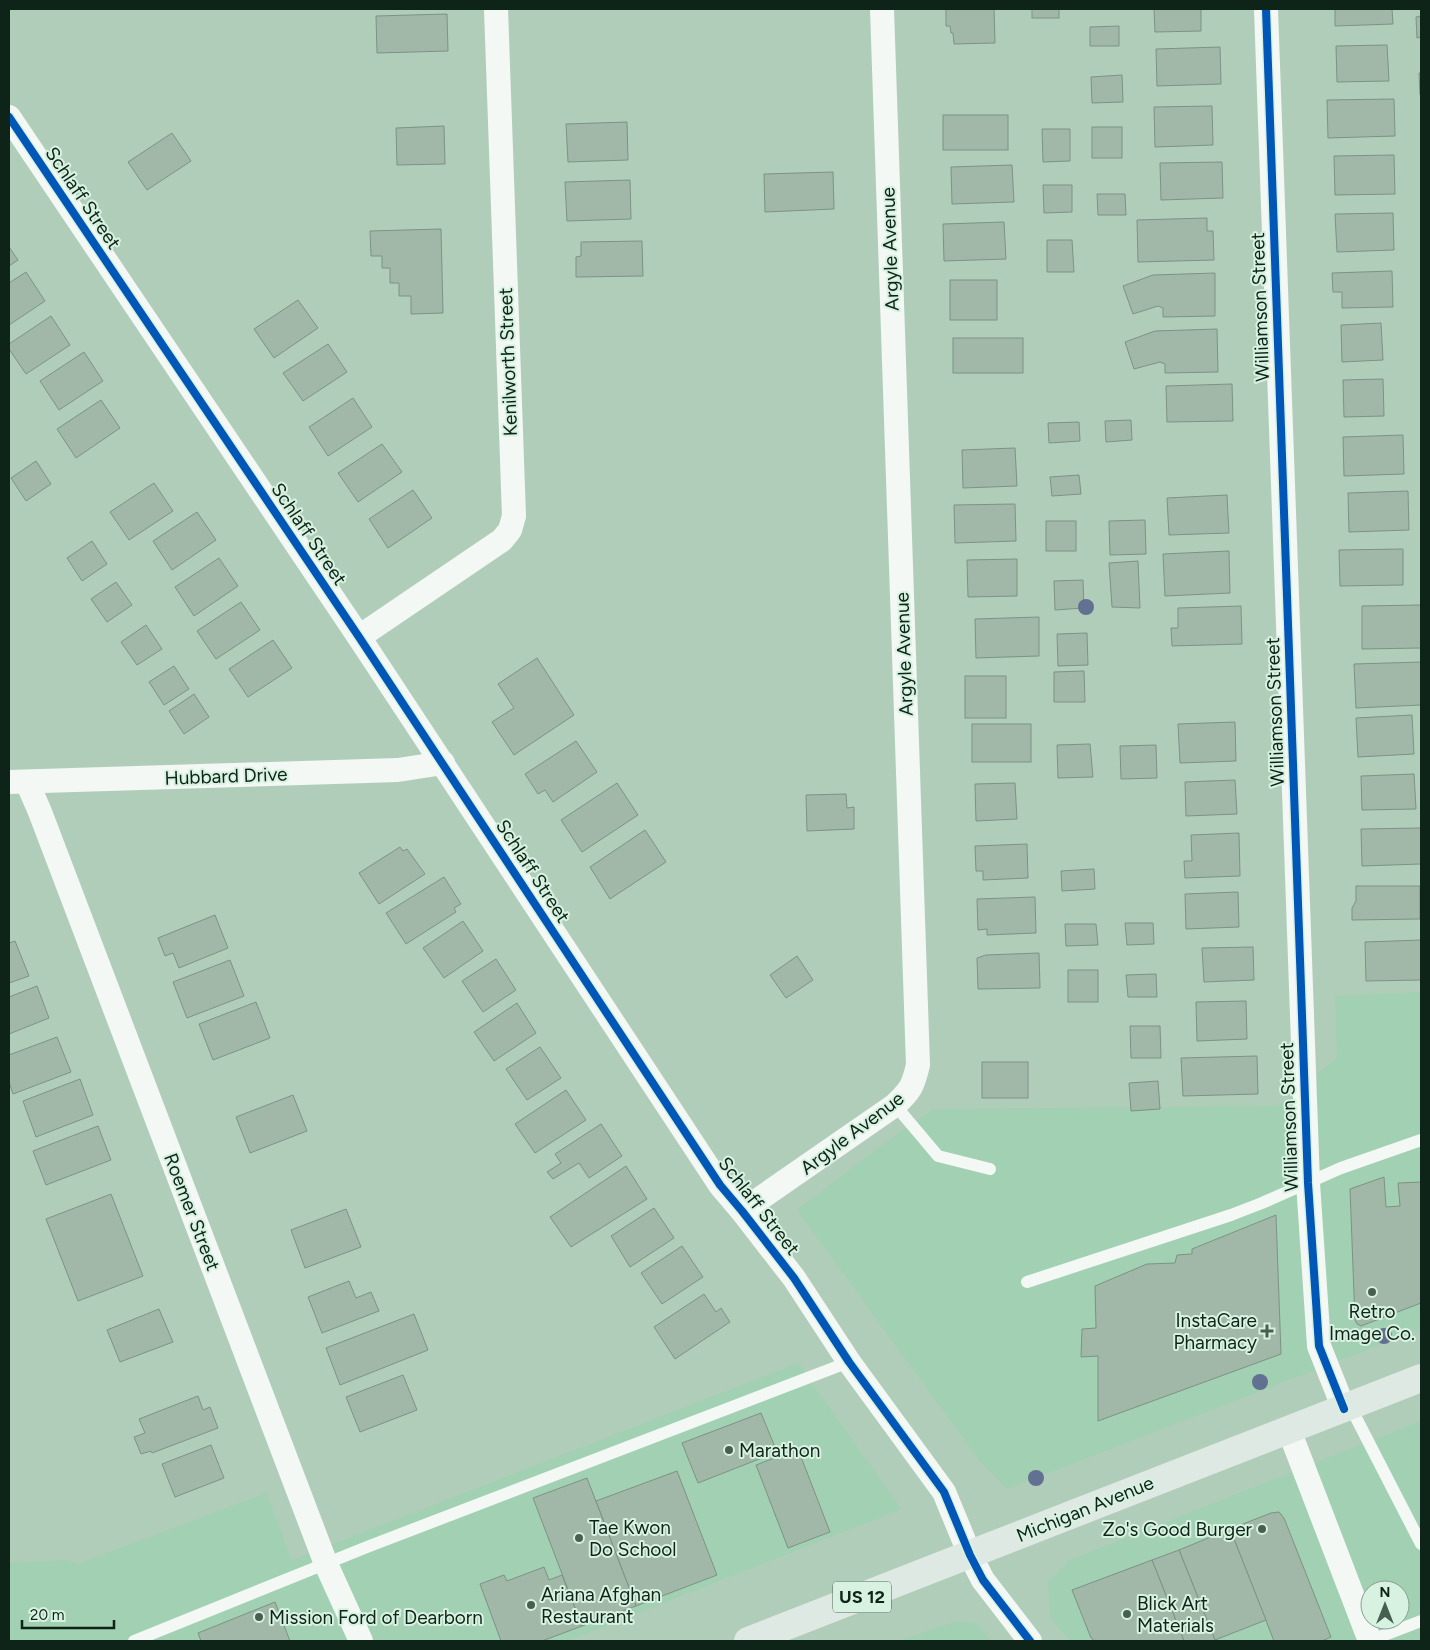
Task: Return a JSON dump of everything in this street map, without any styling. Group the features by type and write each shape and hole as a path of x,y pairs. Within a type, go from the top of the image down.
{"main road":[{"name":"Michigan Avenue","path":"748,1641 1421,1378"}],"street":[{"name":"Kenilworth Street","path":"359,637 502,540 510,530 514,516 496,9"},
{"name":"Argyle Avenue","path":"742,1211 895,1105 908,1093 913,1085 918,1065 882,9"},
{"name":"Williamson Street","path":"1266,9 1308,1183 1319,1346 1347,1407"},
{"name":"Schlaff Street","path":"9,117 443,763 720,1185 794,1278 849,1362 944,1492 970,1555 983,1580 1030,1641"},
{"name":"Hubbard Drive","path":"18,782 398,770 443,763"},
{"name":"Roemer Street","path":"18,782 40,812 326,1564 361,1641"},
{"path":"1289,1430 1369,1641"}],"lane":[{"path":"895,1105 938,1156 990,1169"},
{"path":"1027,1282 1231,1215 1341,1168 1421,1140"},
{"path":"134,1641 158,1637 326,1564 849,1362"},
{"path":"1347,1407 1421,1544"},
{"path":"1369,1641 1421,1621"}],"shaded area":[{"path":"1421,992 1421,1329 1007,1489 979,1460 797,1210 882,1145 933,1109 1279,1106 1337,1058 1335,996"},
{"path":"798,1363 901,1509 568,1641 9,1641 9,1563 65,1560 78,1564 266,1493 292,1560"},
{"path":"1421,1421 1421,1641 1070,1641 1050,1617 1048,1582 1070,1560"},
{"path":"957,1621 978,1624 990,1641 898,1641"}],"building":[{"path":"946,9 994,9 995,43 954,44 950,26 946,26"},
{"path":"1032,9 1059,9 1059,18 1032,18"},
{"path":"1154,9 1201,9 1201,31 1155,32"},
{"path":"1335,9 1392,9 1393,24 1335,26"},
{"path":"447,14 448,51 377,53 376,16"},
{"path":"1421,16 1421,37 1417,38 1416,17"},
{"path":"1119,26 1119,46 1090,46 1090,27"},
{"path":"1387,45 1389,81 1337,82 1336,46"},
{"path":"1220,47 1221,84 1157,86 1156,49"},
{"path":"1419,73 1421,73 1421,95 1420,95"},
{"path":"1122,75 1123,102 1092,103 1091,77"},
{"path":"1394,99 1395,136 1328,138 1327,100"},
{"path":"1212,106 1213,145 1155,147 1154,107"},
{"path":"943,115 1008,115 1008,150 943,150"},
{"path":"627,122 628,160 568,162 566,124"},
{"path":"444,126 445,164 397,165 396,128"},
{"path":"1092,127 1122,127 1122,158 1092,158"},
{"path":"1042,129 1070,129 1070,161 1043,162"},
{"path":"172,133 191,161 147,190 128,162"},
{"path":"1394,155 1395,194 1335,195 1334,156"},
{"path":"1222,162 1223,198 1161,200 1160,163"},
{"path":"1012,165 1014,202 952,204 951,167"},
{"path":"833,172 834,209 765,212 764,174"},
{"path":"630,180 631,219 567,221 565,182"},
{"path":"1043,185 1072,185 1072,212 1044,213"},
{"path":"1097,194 1125,194 1126,215 1098,215"},
{"path":"1393,213 1394,250 1337,252 1335,214"},
{"path":"1207,218 1207,231 1213,231 1214,260 1138,262 1137,220"},
{"path":"1004,222 1006,259 944,261 943,224"},
{"path":"441,229 443,313 411,314 411,296 399,296 399,283 390,283 390,268 382,268 382,256 371,256 370,231"},
{"path":"1047,240 1072,240 1074,272 1047,272"},
{"path":"642,241 643,276 576,277 576,257 581,256 581,242"},
{"path":"9,247 18,260 9,266"},
{"path":"1392,271 1393,307 1342,308 1342,292 1333,292 1332,273"},
{"path":"26,272 45,301 9,325 9,283"},
{"path":"1215,273 1215,316 1163,317 1163,308 1158,306 1133,314 1123,286 1153,275"},
{"path":"950,280 997,280 997,320 950,320"},
{"path":"298,300 318,328 274,358 254,329"},
{"path":"51,316 70,345 26,374 9,349 9,344"},
{"path":"1381,323 1383,360 1342,362 1341,325"},
{"path":"1217,329 1218,372 1165,373 1165,364 1160,362 1134,369 1125,342 1155,331"},
{"path":"953,338 1023,338 1023,373 953,373"},
{"path":"328,344 347,372 303,401 283,373"},
{"path":"84,352 103,381 59,410 40,381"},
{"path":"1383,379 1384,416 1344,417 1343,380"},
{"path":"1232,384 1233,421 1167,422 1166,386"},
{"path":"353,398 372,427 328,456 309,427"},
{"path":"101,400 120,428 76,458 57,429"},
{"path":"1131,420 1132,440 1106,442 1105,421"},
{"path":"1079,422 1080,441 1049,443 1048,423"},
{"path":"1403,435 1404,474 1344,476 1343,437"},
{"path":"382,444 402,472 358,502 338,473"},
{"path":"1015,448 1017,486 963,488 962,450"},
{"path":"36,461 51,484 26,501 11,478"},
{"path":"1079,475 1081,494 1052,496 1050,477"},
{"path":"154,483 173,511 129,540 110,512"},
{"path":"413,490 432,518 388,548 369,519"},
{"path":"1408,491 1409,530 1349,532 1348,493"},
{"path":"1227,495 1229,533 1169,535 1167,498"},
{"path":"1015,504 1016,541 955,543 954,505"},
{"path":"197,512 216,540 172,570 153,541"},
{"path":"1145,520 1146,554 1110,555 1109,521"},
{"path":"1046,521 1076,521 1076,551 1046,551"},
{"path":"92,541 107,564 82,581 67,558"},
{"path":"1403,549 1403,585 1340,586 1339,550"},
{"path":"1229,551 1230,593 1165,596 1163,554"},
{"path":"219,558 238,586 194,616 175,587"},
{"path":"1017,559 1017,596 968,597 967,560"},
{"path":"1138,561 1140,608 1112,607 1109,563"},
{"path":"1083,580 1084,608 1055,610 1054,581"},
{"path":"116,582 132,605 107,622 91,599"},
{"path":"241,602 260,630 216,659 197,631"},
{"path":"1421,605 1421,648 1362,649 1362,606"},
{"path":"1241,606 1242,644 1172,646 1171,628 1178,628 1178,608"},
{"path":"1039,617 1039,656 976,658 975,619"},
{"path":"146,625 162,649 137,665 121,642"},
{"path":"1087,633 1088,665 1058,666 1057,634"},
{"path":"273,640 292,668 248,697 229,669"},
{"path":"537,658 574,715 514,755 492,722 514,708 498,684"},
{"path":"1421,662 1421,705 1356,708 1354,664"},
{"path":"174,666 189,689 164,705 149,682"},
{"path":"1084,671 1085,702 1054,702 1054,672"},
{"path":"965,676 1006,676 1006,718 965,718"},
{"path":"194,694 209,717 184,734 169,711"},
{"path":"1412,715 1414,754 1358,757 1356,718"},
{"path":"1235,722 1236,761 1180,763 1178,724"},
{"path":"972,724 1031,724 1031,762 972,762"},
{"path":"576,741 597,772 553,802 545,790 538,794 525,774"},
{"path":"1090,744 1093,777 1058,778 1057,745"},
{"path":"1156,745 1157,778 1121,779 1120,746"},
{"path":"1414,774 1416,809 1362,810 1361,776"},
{"path":"1235,780 1237,814 1186,816 1185,782"},
{"path":"617,783 638,815 582,852 561,820"},
{"path":"1015,783 1017,819 976,821 975,784"},
{"path":"846,794 847,808 854,807 854,829 807,831 806,795"},
{"path":"1421,828 1421,864 1362,866 1361,829"},
{"path":"645,830 666,862 610,899 590,867"},
{"path":"1239,833 1240,876 1185,878 1184,861 1192,861 1191,835"},
{"path":"1027,844 1028,878 983,880 983,871 976,871 975,846"},
{"path":"400,847 403,851 407,849 425,874 379,904 359,873"},
{"path":"1094,869 1095,889 1062,891 1061,871"},
{"path":"444,877 461,904 454,908 456,912 406,944 386,913"},
{"path":"1356,886 1420,886 1420,919 1352,920 1352,908 1356,901"},
{"path":"1238,892 1239,927 1186,929 1185,894"},
{"path":"1035,897 1036,933 987,935 987,929 978,930 977,899"},
{"path":"215,915 228,948 179,968 173,953 165,956 158,938"},
{"path":"463,921 483,951 444,978 423,948"},
{"path":"1125,923 1153,923 1154,944 1127,945"},
{"path":"1065,924 1096,924 1098,945 1066,946"},
{"path":"1421,940 1421,980 1366,981 1365,942"},
{"path":"15,941 29,976 9,983 9,943"},
{"path":"1253,947 1254,980 1204,982 1202,948"},
{"path":"1039,953 1040,988 978,989 977,958 986,955"},
{"path":"797,956 813,980 786,998 770,975"},
{"path":"496,959 516,990 483,1012 462,981"},
{"path":"230,960 244,996 187,1018 173,982"},
{"path":"1068,970 1098,970 1098,1002 1068,1002"},
{"path":"1156,974 1157,997 1128,997 1126,975"},
{"path":"37,986 49,1018 9,1034 9,997"},
{"path":"1246,1001 1247,1039 1197,1041 1196,1002"},
{"path":"256,1002 270,1038 213,1060 199,1024"},
{"path":"517,1003 536,1033 494,1061 474,1032"},
{"path":"1130,1026 1160,1026 1161,1058 1131,1058"},
{"path":"57,1037 71,1072 13,1094 9,1082 9,1055"},
{"path":"540,1047 561,1078 527,1100 506,1069"},
{"path":"1257,1056 1258,1094 1183,1096 1181,1058"},
{"path":"982,1062 1028,1062 1028,1098 982,1098"},
{"path":"80,1079 93,1115 36,1137 23,1101"},
{"path":"1158,1081 1160,1109 1131,1111 1129,1083"},
{"path":"566,1090 586,1120 535,1153 515,1124"},
{"path":"293,1095 307,1131 250,1153 236,1117"},
{"path":"601,1124 622,1156 589,1178 579,1163 553,1179 547,1172 561,1163 555,1154"},
{"path":"98,1126 111,1160 46,1185 33,1151"},
{"path":"626,1166 647,1199 571,1247 550,1217"},
{"path":"1384,1177 1386,1207 1400,1206 1398,1183 1421,1182 1421,1303 1361,1326 1355,1320 1350,1189"},
{"path":"111,1194 143,1276 78,1301 46,1219"},
{"path":"654,1208 674,1238 630,1267 611,1236"},
{"path":"346,1209 361,1247 305,1268 291,1230"},
{"path":"1276,1215 1281,1354 1098,1421 1098,1356 1081,1357 1082,1329 1096,1328 1095,1286 1147,1264 1175,1263 1177,1255 1192,1254 1192,1249"},
{"path":"682,1246 703,1277 662,1304 641,1273"},
{"path":"349,1281 356,1298 371,1292 379,1311 322,1333 308,1297"},
{"path":"704,1294 716,1312 721,1308 730,1322 675,1359 654,1327"},
{"path":"159,1309 173,1342 120,1362 107,1330"},
{"path":"414,1314 428,1350 340,1385 326,1348"},
{"path":"403,1375 417,1410 360,1432 346,1397"},
{"path":"198,1396 203,1410 210,1407 218,1428 152,1453 151,1451 141,1454 134,1437 145,1433 139,1419"},
{"path":"761,1413 777,1452 698,1483 682,1443"},
{"path":"211,1445 224,1478 175,1497 162,1464"},
{"path":"798,1449 830,1532 788,1548 756,1465"},
{"path":"677,1471 717,1575 636,1606 596,1501"},
{"name":"Tae Kwon Do School","path":"587,1478 636,1606 582,1626 533,1498"},
{"path":"1279,1512 1284,1518 1331,1637 1322,1641 1274,1641 1230,1529 1271,1513"},
{"path":"1230,1529 1266,1620 1215,1640 1179,1550"},
{"path":"1179,1550 1215,1641 1184,1641 1152,1560"},
{"name":"Blick Art Materials","path":"1152,1560 1184,1641 1095,1641 1091,1638 1072,1590"},
{"name":"Ariana Afghan Restaurant","path":"544,1567 549,1580 562,1575 582,1626 542,1641 501,1641 480,1584 504,1575 507,1581"},
{"name":"Mission Ford of Dearborn","path":"275,1602 290,1641 201,1641 198,1633"}],"cycle path":[{"path":"1266,9 1308,1183 1319,1346 1344,1409"},
{"path":"9,117 359,637 720,1185 794,1278 849,1362 944,1492 970,1555 983,1580 1030,1641"}],"place":[{"name":"Retro Image Co.","path":"1372,1292"},
{"name":"InstaCare Pharmacy","path":"1267,1331"},
{"name":"Marathon","path":"729,1450"},
{"name":"Zo's Good Burger","path":"1262,1529"},
{"name":"Tae Kwon Do School","path":"579,1538"},
{"name":"Ariana Afghan Restaurant","path":"531,1605"},
{"name":"Blick Art Materials","path":"1127,1614"},
{"name":"Mission Ford of Dearborn","path":"259,1617"}]}
